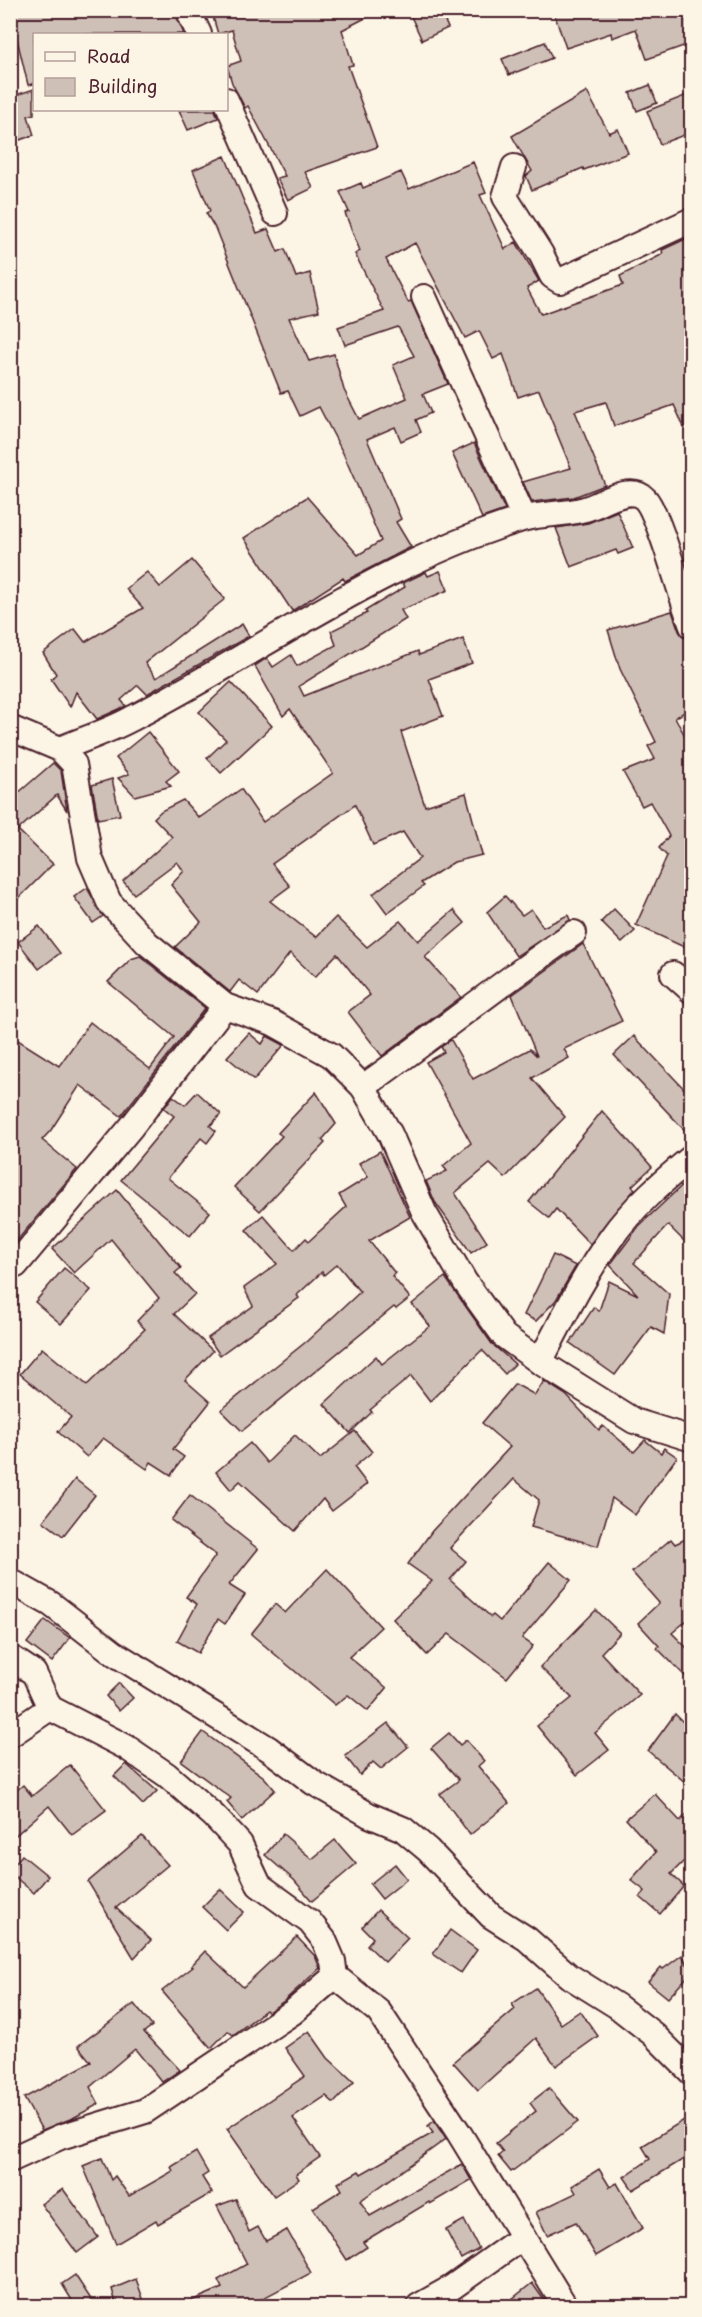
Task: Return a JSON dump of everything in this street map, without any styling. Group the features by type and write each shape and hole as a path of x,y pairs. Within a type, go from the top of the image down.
{"street":[{"path":"188,10 199,33"},
{"path":"228,105 275,213"},
{"path":"514,167 505,197 552,276 560,281 692,220"},
{"path":"424,297 524,518"},
{"path":"60,749 130,720 333,602 397,571 524,518 586,509 621,495 638,494 645,499 655,518 692,626"},
{"path":"11,729 60,749 74,764 90,858 110,902 147,943 225,1006 273,1023 331,1055 363,1087 390,1134 424,1212 465,1282 504,1336 540,1362 634,1421 692,1439"},
{"path":"363,1087 432,1038 508,977 574,933"},
{"path":"674,974 692,991"},
{"path":"16,1265 132,1126 225,1006"},
{"path":"540,1362 577,1291 612,1237 663,1181 692,1157"},
{"path":"10,1581 51,1604 114,1653 269,1749 314,1784 369,1815 403,1829 428,1850 491,1916 527,1939 569,1976 635,2020 692,2073"},
{"path":"10,1657 33,1674 50,1708 126,1747 167,1775 214,1816 240,1844 260,1885 310,1922 333,1961 335,1976 380,2012 459,2133 566,2307"},
{"path":"10,1735 50,1708"},
{"path":"10,2160 60,2137 145,2111 293,2012 335,1976"},
{"path":"419,2307 523,2237"}],"building":[{"path":"10,10 174,10 184,33 33,33 33,84 28,85"},
{"path":"211,10 381,10 342,30 353,65 348,66 377,147 305,172 313,188 288,200 277,178 285,176 248,106 245,108 232,83 228,66 241,61 232,30 218,33"},
{"path":"408,10 440,10 448,28 422,40"},
{"path":"553,10 692,10 692,43 647,59 636,29 612,38 611,33 566,48"},
{"path":"545,42 552,58 509,75 502,59"},
{"path":"650,85 657,103 637,111 630,93"},
{"path":"33,89 34,114 28,116 34,135 17,141 10,120 10,97"},
{"path":"587,92 609,133 618,129 628,153 584,170 583,168 532,190 526,176 532,171 512,136"},
{"path":"692,93 692,132 660,144 647,111"},
{"path":"179,111 215,111 218,118 188,130"},
{"path":"225,156 257,233 268,229 278,252 285,249 296,277 310,273 319,311 289,318 309,361 334,354 344,390 359,419 407,398 393,365 414,356 398,327 345,345 338,327 384,311 355,254 360,251 345,213 349,212 340,192 361,183 363,188 401,172 409,189 473,162 486,193 480,195 505,249 516,242 539,281 527,288 541,314 623,285 620,276 663,254 662,250 692,236 692,445 674,405 614,426 606,402 575,411 605,485 574,497 532,502 523,482 571,468 539,390 518,397 503,354 493,359 479,331 465,338 415,243 386,259 408,302 411,301 448,384 423,394 431,413 416,420 421,432 401,441 395,427 367,439 401,519 396,522 411,547 345,581 343,578 292,611 244,538 307,497 358,555 381,541 343,453 319,407 300,416 288,391 281,393 215,228 206,213 210,211 193,170"},
{"path":"474,443 505,510 482,518 452,453"},
{"path":"617,511 633,548 618,554 616,550 571,567 556,528 588,523"},
{"path":"192,560 225,599 145,663 156,678 242,624 249,636 147,694 138,685 121,700 126,706 97,719 76,692 70,707 51,679 56,674 43,653 75,629 85,642 143,608 126,589 147,572 160,587"},
{"path":"440,571 448,590 401,610 406,619 299,686 304,696 418,651 419,655 463,639 472,663 429,679 443,716 401,732 425,806 466,793 482,855 454,862 421,883 424,886 387,913 373,894 420,858 403,832 373,845 355,805 272,864 290,886 270,901 316,937 336,917 367,947 400,921 418,941 454,910 465,923 425,957 461,997 382,1056 348,1012 370,995 337,954 315,977 290,953 258,995 239,980 230,992 175,947 201,922 171,885 184,871 177,862 134,894 123,881 172,837 154,818 161,811 183,800 199,818 241,789 263,822 333,773 290,709 283,716 255,666 267,658 273,667 291,655 297,666 336,645 331,631 367,613 365,611 405,587 403,583 426,572 428,576"},
{"path":"672,611 683,637 692,640 692,707 675,718 692,748 692,934 684,947 636,925 667,856 659,848 669,836 650,802 642,806 623,772 655,759 648,746 656,742 620,669 608,630"},
{"path":"231,682 272,726 221,773 207,758 226,740 199,712"},
{"path":"148,732 179,771 166,781 171,786 135,796 118,778 129,774 116,758"},
{"path":"53,763 61,771 67,811 57,795 18,830 53,864 10,907 10,800"},
{"path":"112,779 120,815 98,819 92,785"},
{"path":"87,888 103,916 93,923 74,897"},
{"path":"505,896 522,915 531,909 543,927 568,915 570,920 516,956 487,912"},
{"path":"614,909 635,931 622,943 601,922"},
{"path":"39,926 60,953 39,969 18,942"},
{"path":"583,944 622,1021 564,1049 569,1058 532,1078 565,1117 505,1178 490,1164 455,1193 487,1242 471,1253 435,1202 426,1181 447,1171 443,1166 471,1143 426,1062 444,1052 441,1047 451,1040 473,1079 530,1049 537,1056 512,995"},
{"path":"140,956 205,1008 121,1116 80,1085 42,1140 77,1169 10,1249 10,1053 18,1040 59,1066 90,1022 150,1069 174,1037 108,982 131,959"},
{"path":"249,1033 262,1044 267,1036 284,1045 254,1080 227,1057"},
{"path":"634,1036 692,1097 692,1138 614,1055"},
{"path":"197,1092 221,1114 210,1126 216,1131 207,1143 201,1138 168,1178 210,1212 190,1236 121,1180 174,1116 164,1108 173,1096 185,1105"},
{"path":"316,1092 336,1124 322,1140 325,1143 260,1211 234,1187 282,1136 278,1133"},
{"path":"602,1111 652,1167 632,1186 635,1189 590,1244 556,1209 549,1218 529,1202"},
{"path":"380,1151 410,1217 369,1241 395,1273 392,1276 410,1298 396,1309 394,1307 242,1431 221,1410 307,1341 360,1292 337,1264 324,1275 322,1272 297,1295 299,1298 220,1355 208,1338 253,1306 244,1288 277,1264 246,1230 263,1215 294,1250 306,1238 309,1241 346,1207 339,1195 368,1177 359,1163"},
{"path":"692,1176 692,1249 668,1225 634,1263 669,1294 664,1334 651,1327 615,1375 570,1343 594,1307 599,1311 609,1281 638,1295 610,1265 639,1226"},
{"path":"117,1190 181,1268 175,1273 195,1294 174,1314 213,1351 185,1380 210,1402 173,1449 184,1457 171,1475 151,1462 147,1469 103,1438 87,1457 58,1432 71,1417 20,1374 42,1348 87,1385 145,1329 137,1321 159,1298 111,1239 74,1273 52,1249"},
{"path":"553,1255 576,1266 556,1300 536,1321 524,1315"},
{"path":"64,1268 91,1290 61,1324 35,1302"},
{"path":"445,1277 492,1344 515,1364 505,1374 482,1350 430,1401 411,1376 370,1410 372,1412 350,1433 324,1404 376,1356 382,1364 430,1326 412,1304"},
{"path":"544,1381 566,1395 599,1430 603,1426 634,1452 645,1440 661,1453 664,1448 677,1457 635,1515 612,1498 598,1546 531,1527 539,1500 514,1479 450,1548 466,1561 450,1580 491,1617 493,1615 500,1621 549,1562 571,1580 522,1638 533,1646 507,1678 449,1634 427,1655 393,1619 432,1581 408,1564 432,1531 510,1447 482,1423 515,1384 535,1395"},
{"path":"355,1431 372,1452 354,1467 367,1484 332,1511 323,1499 295,1531 240,1481 231,1490 216,1472 250,1443 267,1463 295,1435 320,1459"},
{"path":"75,1479 95,1495 63,1536 43,1521"},
{"path":"190,1495 258,1549 229,1585 245,1595 225,1624 218,1619 198,1653 177,1641 197,1604 186,1597 216,1555 171,1520"},
{"path":"692,1536 692,1616 672,1633 692,1653 692,1683 657,1648 659,1646 638,1623 659,1603 632,1572 671,1539 675,1544"},
{"path":"327,1569 381,1627 349,1657 387,1688 368,1711 348,1695 335,1705 251,1634 275,1604 285,1613"},
{"path":"596,1610 620,1633 601,1653 640,1695 595,1733 609,1750 577,1775 537,1726 572,1698 540,1667"},
{"path":"45,1620 70,1638 52,1662 27,1643"},
{"path":"119,1683 133,1698 119,1711 106,1696"},
{"path":"675,1714 692,1731 692,1788 648,1751"},
{"path":"388,1723 408,1747 381,1769 373,1762 360,1775 345,1756"},
{"path":"203,1732 264,1777 275,1790 242,1820 227,1802 231,1798 181,1761"},
{"path":"449,1733 460,1745 466,1740 484,1761 478,1766 509,1803 470,1835 440,1794 459,1780 431,1748"},
{"path":"126,1764 157,1791 143,1805 114,1776"},
{"path":"70,1765 106,1810 72,1835 49,1806 10,1840 10,1796 23,1785 32,1796"},
{"path":"655,1794 680,1821 692,1809 692,1853 671,1874 684,1886 660,1914 640,1897 645,1891 631,1880 656,1852 626,1819"},
{"path":"283,1834 312,1859 335,1840 356,1864 312,1901 294,1880 265,1855"},
{"path":"142,1836 168,1865 116,1908 151,1940 134,1958 88,1882"},
{"path":"22,1855 48,1876 34,1893 10,1873 10,1869"},
{"path":"395,1864 407,1879 382,1899 370,1884"},
{"path":"220,1889 244,1912 226,1930 202,1907"},
{"path":"378,1910 408,1938 385,1962 367,1945 373,1938 362,1927"},
{"path":"450,1930 477,1950 461,1973 433,1954"},
{"path":"297,1937 315,1956 320,1968 284,2001 268,2012 266,2010 233,2035 228,2031 211,2048 162,1991 193,1967 191,1966 205,1951 243,1987"},
{"path":"682,1955 692,1972 668,1998 648,1982 661,1967 663,1969"},
{"path":"536,1988 561,2024 580,2011 598,2036 556,2066 536,2038 478,2090 453,2062 515,2009 512,2004"},
{"path":"134,2004 152,2026 144,2032 180,2070 162,2082 135,2049 90,2087 99,2104 73,2118 42,2130 24,2098 91,2062 78,2046"},
{"path":"309,2031 328,2058 354,2082 334,2103 326,2096 293,2118 320,2157 296,2174 299,2179 274,2196 227,2129 305,2076 285,2048"},
{"path":"549,2088 578,2122 511,2172 498,2156 503,2152 496,2143 536,2111 530,2103"},
{"path":"692,2115 692,2154 633,2190 624,2177 650,2159 642,2146"},
{"path":"434,2121 446,2139 360,2201 370,2216 462,2164 471,2180 430,2204 429,2202 363,2242 367,2247 347,2260 313,2208 342,2190 338,2183 359,2171 361,2174 433,2133 428,2126"},
{"path":"196,2152 208,2173 202,2177 212,2193 158,2224 156,2220 116,2244 83,2166 102,2158 111,2180 115,2176 129,2196 173,2171 171,2167"},
{"path":"599,2169 610,2187 617,2183 643,2228 596,2256 576,2222 547,2235 536,2212 576,2193 572,2186"},
{"path":"63,2189 98,2237 77,2253 41,2204"},
{"path":"236,2199 249,2232 258,2227 266,2241 287,2230 311,2273 246,2307 177,2307 222,2288 218,2280 247,2264 217,2206"},
{"path":"464,2220 479,2249 461,2259 446,2230"},
{"path":"75,2275 96,2307 76,2307 62,2284"},
{"path":"136,2279 146,2307 117,2307 112,2289"},
{"path":"532,2283 549,2307 502,2307"}]}
